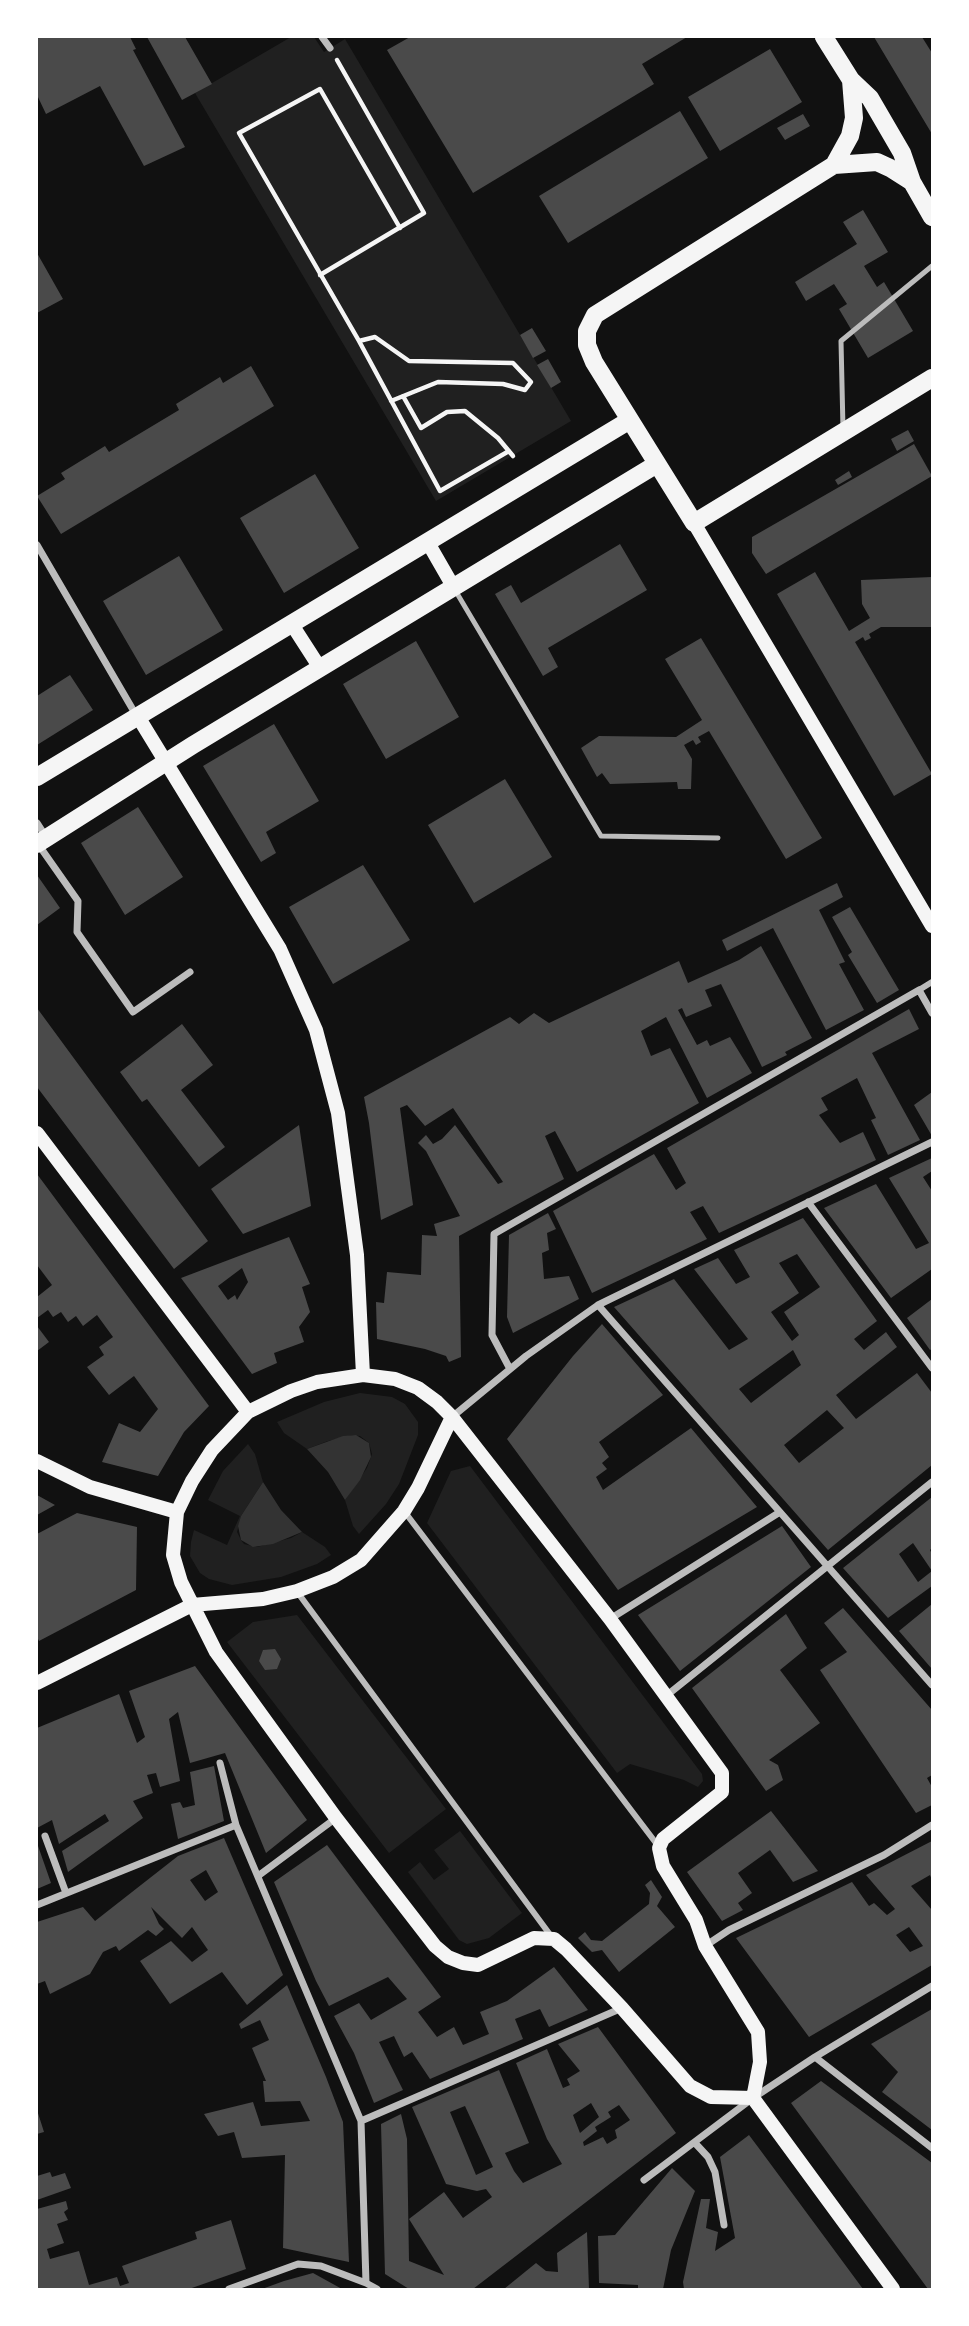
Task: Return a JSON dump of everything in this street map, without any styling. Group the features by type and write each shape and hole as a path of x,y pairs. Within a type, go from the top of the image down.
{"main road":[{"path":"824,37 851,80 870,98 902,153 912,182 932,217"},
{"path":"834,165 850,136 854,118 851,80"},
{"path":"912,182 890,167 877,162 834,165 595,314 587,331 587,345 594,362 716,558 932,926"},
{"path":"694,523 932,378"},
{"path":"37,777 630,420"},
{"path":"40,837 657,464"},
{"path":"427,541 454,588"},
{"path":"291,623 320,668"},
{"path":"137,715 280,948 316,1030 338,1113 357,1255 363,1375"},
{"path":"37,1133 248,1412"},
{"path":"754,2098 711,2097 690,2086 622,2008 554,1939 534,1938 478,1965 448,1957 435,1946 336,1818 216,1652 181,1583 173,1555 177,1512 192,1481 212,1450 248,1412 291,1391 317,1382 363,1375 395,1378 418,1388 438,1402 452,1417 610,1619 722,1773 722,1792 663,1839 660,1848 663,1866 696,1920 705,1946 758,2032 760,2062 754,2098 893,2289"},
{"path":"37,1683 192,1605 263,1599 297,1591 333,1577 361,1560 404,1511 452,1417"},
{"path":"37,1461 90,1487 177,1512"}],"street":[{"path":"322,37 330,48"},
{"path":"37,545 137,715"},
{"path":"40,837 78,901 77,932 133,1012 190,972"},
{"path":"510,1369 492,1335 494,1234 932,982"},
{"path":"919,990 932,1013"},
{"path":"452,1417 510,1369 598,1305 932,1142"},
{"path":"808,1202 932,1368"},
{"path":"598,1305 932,1684"},
{"path":"666,1696 932,1482"},
{"path":"404,1511 660,1848"},
{"path":"610,1619 780,1512"},
{"path":"297,1591 554,1939"},
{"path":"220,1763 236,1825 361,2120 366,2283"},
{"path":"258,1876 336,1818"},
{"path":"37,1905 236,1825"},
{"path":"705,1946 729,1930 884,1855 932,1825"},
{"path":"45,1836 66,1893"},
{"path":"643,2180 754,2098 815,2057 932,1986"},
{"path":"361,2120 622,2008"},
{"path":"815,2057 932,2148"},
{"path":"695,2143 708,2157 715,2172 724,2225"},
{"path":"229,2289 298,2264 321,2266 376,2289"}],"lane":[{"path":"843,432 841,341 932,266"},
{"path":"454,588 601,836 718,838"}],"path":[{"path":"320,275 424,213 330,48"},
{"path":"400,228 320,89 239,133 359,341 440,491 509,451"},
{"path":"359,341 375,337 409,361 513,363 531,382 525,390 503,384 438,382 391,401"},
{"path":"403,396 421,428 447,412 466,411 498,438 513,456"}],"shaded area":[{"path":"291,37 314,37 324,52 345,39 571,421 436,501 195,93"},
{"path":"360,1393 392,1397 405,1404 418,1422 418,1435 399,1484 386,1504 359,1534 353,1526 345,1500 367,1468 372,1454 369,1443 360,1436 352,1435 307,1449 284,1433 277,1422 324,1402"},
{"path":"356,1435 369,1443 371,1457 360,1480 345,1500 328,1472 307,1449 343,1436"},
{"path":"248,1444 255,1454 263,1482 241,1516 237,1532 241,1540 244,1544 257,1547 291,1538 302,1532 325,1547 331,1555 317,1564 281,1577 232,1585 209,1579 200,1573 190,1556 191,1542 194,1530 227,1545 240,1516 208,1500 223,1471"},
{"path":"470,1466 702,1774 703,1781 698,1787 684,1780 630,1764 617,1773 427,1523 451,1471"},
{"path":"263,1482 281,1510 302,1532 273,1544 253,1547 241,1540 238,1526 241,1516"},
{"path":"297,1615 446,1809 389,1853 227,1642 253,1622"},
{"path":"460,1831 522,1913 489,1938 467,1944 459,1940 408,1872 420,1862 434,1880 449,1869 434,1850"}],"building":[{"path":"37,37 130,37 136,49 133,50 185,147 144,166 100,86 46,114 37,95"},
{"path":"147,37 185,37 212,84 182,100"},
{"path":"410,37 687,37 642,64 654,84 473,193 387,50"},
{"path":"874,37 922,37 932,53 932,134"},
{"path":"770,49 802,102 720,151 688,97"},
{"path":"680,111 708,158 568,243 539,196"},
{"path":"803,114 810,126 785,140 777,128"},
{"path":"863,210 888,252 864,266 877,287 884,282 913,331 868,358 839,309 847,304 834,284 806,301 795,282 857,244 843,222"},
{"path":"37,253 63,299 37,313"},
{"path":"532,328 546,351 533,358 520,335"},
{"path":"548,359 561,382 551,388 537,365"},
{"path":"251,366 274,406 61,534 37,496 65,479 61,473 105,446 109,452 179,410 176,404 220,377 223,383"},
{"path":"908,430 914,441 897,451 891,439"},
{"path":"914,444 932,476 766,574 752,553 752,537"},
{"path":"849,471 852,477 838,485 835,480"},
{"path":"315,474 359,548 284,593 240,518"},
{"path":"620,544 647,590 548,648 558,667 543,676 495,594 511,585 521,603"},
{"path":"179,556 223,630 146,675 103,601"},
{"path":"815,572 849,631 870,618 862,604 861,580 932,577 932,627 881,627 869,634 871,638 865,641 863,637 855,642 932,774 894,796 777,594"},
{"path":"701,638 822,838 786,859 709,731 698,737 701,742 696,745 693,740 684,745 692,759 691,789 678,789 677,782 610,784 602,773 597,777 581,748 599,736 676,737 702,720 665,659"},
{"path":"416,641 459,717 386,759 343,684"},
{"path":"70,675 93,710 37,745 37,696"},
{"path":"274,724 319,801 266,832 276,853 261,862 203,766"},
{"path":"505,779 552,857 474,903 428,825"},
{"path":"138,807 183,877 125,915 81,843"},
{"path":"363,865 410,940 333,984 289,907"},
{"path":"37,875 60,908 37,925"},
{"path":"837,883 843,897 819,910 845,962 839,964 864,1010 826,1030 773,928 727,951 722,940"},
{"path":"850,907 899,990 877,1003 848,955 852,952 832,917"},
{"path":"761,946 812,1038 785,1052 787,1055 762,1067 721,984 705,990 712,1006 686,1017 682,1008 678,1010 697,1045 707,1040 710,1046 730,1037 752,1073 707,1098 666,1017 641,1031 651,1056 670,1048 699,1103 577,1172 555,1131 545,1136 564,1179 459,1236 461,1357 449,1362 446,1356 425,1349 377,1339 376,1302 384,1303 387,1272 421,1275 422,1235 437,1236 434,1224 460,1216 426,1151 418,1143 426,1135 433,1144 455,1125 498,1184 503,1182 453,1108 425,1126 407,1105 400,1108 413,1205 381,1220 364,1097 510,1017 519,1024 534,1013 549,1023 679,961 688,983 739,960"},
{"path":"37,1008 208,1241 174,1269 37,1087"},
{"path":"909,1009 919,1029 872,1053 920,1140 888,1155 871,1120 876,1118 857,1078 821,1098 828,1110 819,1115 840,1143 863,1132 876,1160 719,1233 703,1206 690,1212 707,1239 592,1293 553,1211 654,1154 676,1190 686,1183 667,1148"},
{"path":"182,1024 213,1065 181,1090 225,1147 199,1167 147,1099 142,1102 120,1072"},
{"path":"932,1092 932,1136 914,1105"},
{"path":"299,1125 311,1206 243,1234 211,1189"},
{"path":"932,1158 932,1171 923,1177 932,1191 932,1269 891,1298 824,1208 876,1184 916,1249 929,1243 889,1178"},
{"path":"37,1174 209,1406 184,1432 158,1476 102,1462 119,1423 140,1432 158,1409 134,1376 109,1395 87,1367 104,1355 99,1347 113,1337 97,1315 83,1326 76,1316 68,1322 61,1312 53,1317 48,1310 37,1318 37,1297 52,1285 37,1265"},
{"path":"548,1213 556,1229 547,1233 549,1250 542,1253 544,1279 569,1276 579,1299 513,1333 507,1317 509,1235"},
{"path":"803,1218 877,1321 854,1339 864,1350 886,1332 897,1347 836,1395 856,1419 917,1373 932,1393 932,1465 828,1550 614,1307 674,1279 729,1350 748,1339 694,1269 718,1258 736,1284 750,1277 734,1250","holes":["797,1254 820,1287 784,1312 799,1335 792,1341 771,1312 799,1293 779,1263","793,1350 801,1365 751,1403 739,1389","827,1410 844,1428 799,1463 784,1445"]},
{"path":"289,1237 310,1284 302,1287 310,1312 299,1327 304,1342 274,1353 277,1363 252,1374 181,1278","holes":["242,1268 248,1282 237,1300 235,1295 228,1300 218,1286"]},
{"path":"932,1299 932,1349 930,1350 907,1318"},
{"path":"602,1324 663,1395 599,1442 609,1457 602,1463 607,1469 596,1477 603,1490 691,1428 757,1507 618,1590 507,1439"},
{"path":"37,1326 49,1342 37,1351"},
{"path":"37,1495 55,1505 37,1515"},
{"path":"932,1497 930,1550 932,1554 932,1571 932,1586 888,1618 843,1568","holes":["913,1543 932,1571 918,1582 899,1554"]},
{"path":"77,1513 137,1527 136,1590 39,1641 37,1534"},
{"path":"782,1526 811,1567 680,1671 638,1615"},
{"path":"932,1604 932,1669 899,1631"},
{"path":"843,1608 932,1710 932,1775 927,1778 932,1787 932,1805 916,1813 820,1670 847,1652 824,1623"},
{"path":"786,1614 807,1648 780,1670 820,1723 769,1760 778,1765 783,1780 766,1791 692,1688"},
{"path":"275,1649 281,1659 277,1669 265,1670 259,1661 263,1650"},
{"path":"195,1666 307,1820 266,1853 225,1753 190,1763 178,1712 169,1719 180,1781 160,1787 156,1773 147,1775 153,1793 133,1801 143,1818 68,1872 62,1851 109,1821 105,1814 59,1844 52,1820 37,1828 37,1728 119,1694 137,1743 145,1737 129,1691"},
{"path":"214,1766 224,1821 178,1839 171,1804 180,1802 183,1808 195,1805 190,1772"},
{"path":"771,1811 818,1871 793,1882 770,1850 738,1873 752,1893 738,1903 743,1910 722,1921 687,1872"},
{"path":"224,1838 283,1975 247,2005 222,1972 170,2004 140,1961 171,1941 192,1962 208,1950 192,1927 182,1938 151,1907 164,1929 156,1936 148,1930 119,1951 116,1946 103,1952 90,1974 50,1994 45,1981 37,1984 37,1922 83,1907 95,1921 178,1856","holes":["206,1870 218,1892 205,1901 190,1880"]},
{"path":"932,1841 932,1880 930,1875 911,1886 932,1910 932,1965 809,2037 736,1938 852,1882 869,1906 874,1903 887,1915 895,1909 866,1875","holes":["909,1927 923,1946 910,1952 896,1935"]},
{"path":"37,1843 51,1883 37,1889"},
{"path":"327,1845 441,1997 418,2012 437,2037 454,2027 463,2045 489,2034 480,2012 507,2001 554,1967 588,2010 549,2027 540,2009 515,2019 523,2039 430,2079 412,2052 404,2057 394,2036 379,2042 403,2090 374,2103 354,2053 334,2016 359,2003 371,2020 407,1999 388,1977 329,2006 274,1882"},
{"path":"651,1880 662,1897 657,1906 675,1927 619,1972 602,1950 592,1952 578,1938 585,1932 591,1940 602,1941 649,1904 650,1893 645,1885"},
{"path":"287,1985 343,2122 349,2262 283,2248 285,2155 242,2158 234,2132 218,2136 204,2114 253,2102 261,2126 310,2121 300,2101 265,2102 263,2081 266,2081 252,2048 269,2040 260,2020 241,2029 239,2024"},
{"path":"932,2009 932,2130 882,2092 898,2072 871,2044"},
{"path":"598,2027 676,2133 473,2289 409,2289 385,2274 381,2124 401,2114 407,2139 409,2261 444,2275 409,2219 444,2192 463,2218 492,2197 486,2189 477,2191 446,2184 412,2107 499,2070 529,2143 505,2153 523,2183 562,2164 547,2139 516,2063 547,2049 563,2088 570,2085 567,2079 580,2071 558,2044","holes":["591,2103 599,2117 580,2133 573,2115","619,2105 630,2120 615,2130 617,2138 607,2144 603,2137 584,2146 583,2142 597,2131 595,2127 611,2117 608,2112","465,2106 493,2167 476,2175 450,2112"]},
{"path":"821,2081 932,2163 932,2289 928,2289 791,2103"},
{"path":"37,2110 44,2132 37,2134"},
{"path":"749,2135 863,2289 684,2289 683,2282 701,2199 710,2199 706,2228 718,2232 715,2251 735,2238 720,2157"},
{"path":"672,2168 695,2191 671,2250 663,2289 638,2289 638,2285 599,2283 598,2236 615,2235"},
{"path":"50,2172 52,2177 65,2173 71,2188 37,2200 37,2176"},
{"path":"66,2201 68,2209 64,2212 68,2220 57,2224 64,2243 47,2249 50,2259 79,2251 89,2285 117,2277 120,2286 129,2283 122,2266 197,2239 195,2232 231,2220 246,2269 189,2289 37,2289 37,2209"},
{"path":"587,2232 589,2289 504,2289 536,2263 546,2271 558,2272 557,2253"},
{"path":"313,2273 342,2289 262,2289 284,2281"}]}
